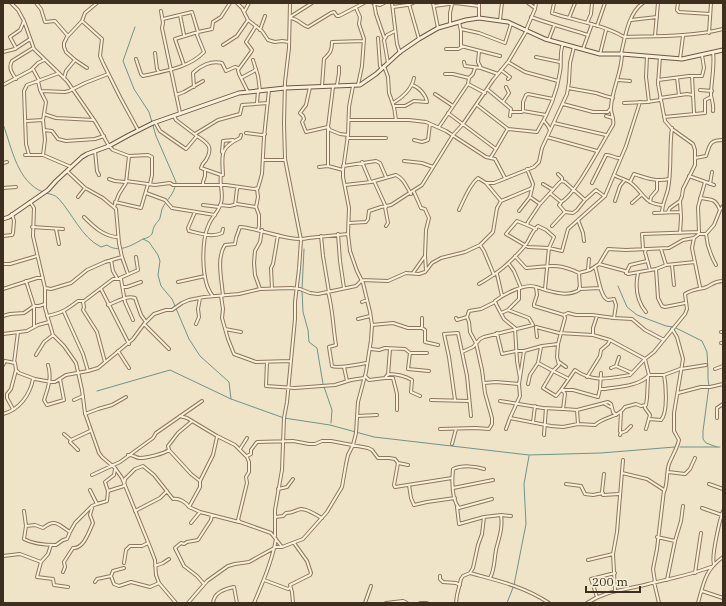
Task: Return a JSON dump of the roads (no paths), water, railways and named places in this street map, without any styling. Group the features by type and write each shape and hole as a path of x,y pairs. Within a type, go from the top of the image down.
{"street":[{"path":"12,3 24,21 33,48 64,78 94,120 109,146 113,150 129,156 148,155 152,157 152,175 141,208 115,202"},
{"path":"36,3 41,9 45,22 56,21 68,36"},
{"path":"87,68 66,52 64,47 68,36 82,21 85,13 97,3"},
{"path":"183,66 184,63 175,39 212,29 213,22 220,18 230,3"},
{"path":"237,3 248,20 256,26 268,40 274,42 289,42"},
{"path":"244,12 249,3"},
{"path":"254,603 276,547 275,517 282,470 284,418 291,361 301,240 285,160 285,88 289,42 290,3"},
{"path":"290,18 312,3"},
{"path":"290,18 297,19 308,27 331,13 334,12 337,16 364,3"},
{"path":"384,3 380,5 374,3 384,38 388,63"},
{"path":"392,3 397,46 400,53"},
{"path":"393,7 413,3"},
{"path":"500,20 502,3"},
{"path":"528,3 535,9"},
{"path":"349,223 366,222 370,211 381,207 391,206 414,192 422,185 454,135 508,62 526,30 536,3"},
{"path":"554,3 552,13 592,24 624,37 683,36 723,30"},
{"path":"569,18 575,3"},
{"path":"587,23 591,14 592,3"},
{"path":"597,26 605,3"},
{"path":"563,104 597,113 608,112 618,80 624,37 636,9 643,3"},
{"path":"655,36 658,3"},
{"path":"678,3 677,10 679,12 710,14"},
{"path":"710,33 711,3"},
{"path":"409,4 419,39"},
{"path":"438,28 433,4 479,5 479,18"},
{"path":"450,25 452,4"},
{"path":"356,8 360,17 359,24 364,35 362,66 358,85"},
{"path":"161,11 163,19 162,28 180,114"},
{"path":"136,59 142,76 183,66 204,53 197,35 198,32 192,12 163,19"},
{"path":"180,15 185,33 183,36"},
{"path":"260,30 265,16"},
{"path":"531,17 554,26 588,35"},
{"path":"631,20 657,17"},
{"path":"3,219 48,190 82,157 109,146 153,123 231,95 285,88 358,85 365,82 419,39 438,28 459,22 479,18 500,20 511,23 539,37 600,54 621,54 680,59 723,50"},
{"path":"223,45 237,36 248,20"},
{"path":"16,48 10,37 20,30 24,21"},
{"path":"82,21 102,38 100,56 138,130"},
{"path":"459,22 461,29 460,45 462,47"},
{"path":"461,29 479,33 505,43 511,23"},
{"path":"583,49 592,24"},
{"path":"248,92 239,74 238,68 251,52 251,49 246,42 256,26"},
{"path":"549,40 554,26"},
{"path":"600,54 606,30"},
{"path":"384,38 395,31"},
{"path":"680,59 683,36"},
{"path":"378,38 380,66 383,68 388,77 389,93 394,106 396,120"},
{"path":"3,52 16,48 30,39"},
{"path":"322,86 324,59 329,55 332,48 332,42 364,41"},
{"path":"477,105 508,129 536,133 544,121 553,99 560,73 561,48 564,43"},
{"path":"459,210 478,178 486,182 494,183 534,167 539,162 542,148 563,104 568,88 570,63 574,46"},
{"path":"446,49 458,49 462,47 500,56"},
{"path":"16,79 10,69 10,64 12,61 33,48"},
{"path":"478,51 478,62 480,66 498,74"},
{"path":"713,52 714,62 711,90 714,106 713,111"},
{"path":"155,53 157,69 159,72"},
{"path":"658,80 692,76 701,77 704,75 702,55"},
{"path":"647,56 646,78 649,102"},
{"path":"536,57 561,62"},
{"path":"660,57 658,80 664,117 667,124 693,144 695,150 695,165 683,189 680,201 680,233"},
{"path":"3,85 33,69 38,63 44,60"},
{"path":"64,78 66,71 75,60"},
{"path":"253,60 256,69 259,91 256,104"},
{"path":"194,87 193,73 204,65 212,62 218,62 222,63 226,71 235,67 238,68"},
{"path":"464,62 466,66 476,68"},
{"path":"508,62 525,72 558,81"},
{"path":"439,127 468,84 469,78 476,68 480,66"},
{"path":"328,166 328,127 339,68"},
{"path":"33,69 46,102 43,120 43,155"},
{"path":"241,78 256,69"},
{"path":"501,70 510,76 508,79"},
{"path":"30,155 26,144 24,91 26,86 59,73"},
{"path":"41,91 65,92 73,90 108,73"},
{"path":"445,74 467,76 469,78"},
{"path":"692,76 694,113"},
{"path":"392,103 400,98 412,85 414,78"},
{"path":"677,78 679,96"},
{"path":"618,80 630,80"},
{"path":"176,95 203,81"},
{"path":"468,84 485,93"},
{"path":"394,106 405,106 414,101 427,102 426,96 416,86 412,85"},
{"path":"188,603 204,584 228,566 249,562 276,547 282,547 294,543 305,537 327,512 341,491 348,455 353,445 356,432 358,402 371,349 372,324 362,280 350,251 348,234 349,208 343,166 348,134 349,107 353,86"},
{"path":"310,87 306,104 300,113 304,119 302,122 304,131 306,132 328,127"},
{"path":"503,102 508,93 506,87"},
{"path":"568,88 613,98"},
{"path":"487,89 511,109 512,112"},
{"path":"258,230 259,215 256,207 257,188 262,174 269,90"},
{"path":"700,90 711,90"},
{"path":"435,94 453,106"},
{"path":"523,112 523,102 527,94 553,99"},
{"path":"624,103 649,102 660,99 693,95"},
{"path":"664,117 705,113 705,100 712,97"},
{"path":"545,289 549,248 554,237 540,227 536,228 517,221 506,234 528,247 549,248 562,251 568,229 605,196 626,146 640,102"},
{"path":"153,123 160,131 187,148 196,135 218,120 240,114 242,105 268,103"},
{"path":"605,196 596,190 573,213 565,212 559,206 574,189 613,125 613,118 610,108"},
{"path":"512,112 546,115"},
{"path":"510,116 512,112"},
{"path":"448,113 496,149"},
{"path":"44,114 56,118 94,120"},
{"path":"174,116 176,120 209,146 206,159 201,167 205,171 221,176"},
{"path":"606,116 613,118"},
{"path":"26,121 43,120"},
{"path":"349,120 412,120 439,127 454,135 472,149 486,157 495,159 505,178"},
{"path":"544,121 550,131"},
{"path":"414,140 422,142 428,140 430,124"},
{"path":"548,126 553,124 606,135"},
{"path":"328,127 336,133 348,134"},
{"path":"662,213 662,206 668,189 672,128"},
{"path":"491,157 508,129"},
{"path":"44,130 52,131 58,139 66,140 95,140 104,136"},
{"path":"246,133 265,134"},
{"path":"214,296 209,291 203,263 206,235 208,225 215,215 222,200 220,185 221,176 223,175 221,157 223,141 240,138 241,135"},
{"path":"547,137 597,151"},
{"path":"347,138 386,138"},
{"path":"222,153 233,140"},
{"path":"695,158 706,156 713,141 723,140"},
{"path":"95,151 99,175"},
{"path":"592,183 606,155 608,154 621,158"},
{"path":"25,155 43,155 71,167"},
{"path":"114,208 115,202 126,182 129,156"},
{"path":"263,160 285,160"},
{"path":"343,166 374,160 378,161 386,177"},
{"path":"404,161 422,163 433,167"},
{"path":"3,163 7,162"},
{"path":"362,162 370,182"},
{"path":"319,167 328,166 343,170"},
{"path":"519,211 530,197 533,184 528,169"},
{"path":"67,171 85,188 103,198 116,209 118,237 122,258 128,274"},
{"path":"203,185 202,182 206,176 205,171"},
{"path":"710,183 712,172"},
{"path":"558,174 562,178 562,181 574,189 585,200"},
{"path":"630,182 634,174 644,178 657,180 669,179"},
{"path":"345,185 370,182 396,175 400,177 411,194"},
{"path":"614,176 630,182 641,195 650,202 662,206"},
{"path":"689,176 714,185"},
{"path":"109,179 115,181 159,185 168,183 173,185 226,184 238,187 257,188"},
{"path":"650,202 651,197 656,190 657,180"},
{"path":"374,181 385,207 388,223 386,226"},
{"path":"527,225 540,204 562,181"},
{"path":"615,201 620,186 624,181"},
{"path":"486,182 501,201"},
{"path":"700,287 692,248 694,238 699,233 698,213 700,198 705,182"},
{"path":"543,184 553,190"},
{"path":"3,188 16,187"},
{"path":"235,205 236,189 238,187"},
{"path":"78,196 85,188"},
{"path":"362,280 388,281 406,274 419,274 425,272 432,263 441,258 465,252 480,245 493,232 497,208 501,201 532,188"},
{"path":"414,192 421,208 425,209 429,218 426,230 426,270"},
{"path":"146,193 165,200 172,208 215,215"},
{"path":"550,194 561,202"},
{"path":"632,203 641,195"},
{"path":"530,197 540,204"},
{"path":"700,198 715,200 720,210"},
{"path":"668,212 670,208 680,201"},
{"path":"30,202 34,208 32,233 45,288 47,316 53,335 69,352 76,363 90,431 99,453 114,467 125,484 155,560 156,575 159,583 176,603"},
{"path":"203,205 235,205 256,207"},
{"path":"716,265 707,246 706,234 716,223 720,210 723,206"},
{"path":"195,212 188,230 206,235 219,235 222,233 223,229"},
{"path":"552,226 565,212"},
{"path":"654,212 681,212"},
{"path":"3,236 12,235 13,233 14,221 12,214"},
{"path":"84,217 94,227 108,236 118,237"},
{"path":"578,220 583,233 584,241"},
{"path":"32,227 63,229"},
{"path":"291,361 256,362 234,354 222,318 221,256 224,246 228,244 235,244 240,227 262,230 301,240 321,236 348,234"},
{"path":"479,284 495,275 509,264 525,246 536,228"},
{"path":"56,229 59,244"},
{"path":"260,289 255,276 254,263 255,251 260,242 262,230"},
{"path":"338,234 344,288"},
{"path":"650,270 644,249 642,234 706,234"},
{"path":"272,289 271,268 278,235"},
{"path":"321,236 336,345 328,347 332,366 336,368 367,363"},
{"path":"515,256 526,268 547,265 569,268 579,273 599,264 608,249 626,250 669,248 683,240 694,238"},
{"path":"480,245 495,275 502,296"},
{"path":"661,249 666,265"},
{"path":"3,264 10,264 37,256"},
{"path":"413,273 426,256"},
{"path":"47,316 64,312 78,301 83,302 112,280 138,270 136,257"},
{"path":"45,288 51,289 71,283 87,270 111,260 122,258"},
{"path":"588,270 589,259"},
{"path":"111,260 113,270 123,287 124,298 133,320"},
{"path":"626,273 630,265 647,260"},
{"path":"599,264 625,271 626,273 638,273 666,265 695,262"},
{"path":"501,313 508,310 519,299 520,288 509,264"},
{"path":"672,265 674,285"},
{"path":"595,267 600,288 606,300 615,300 616,305 614,318"},
{"path":"656,269 658,298 662,306 665,307 686,303"},
{"path":"440,429 489,429 492,424 476,343 470,332 467,317 469,311 481,309 502,296 520,288 532,286 557,293 568,294 577,292 579,290 579,273"},
{"path":"638,273 638,300 646,312"},
{"path":"178,282 205,276"},
{"path":"3,289 26,281 42,278"},
{"path":"16,370 19,373 33,379 50,382 57,381 66,375 95,370 129,344 154,314 166,310 172,310 182,303 200,298 222,296 260,289 297,288 312,294 356,286 359,285 362,280"},
{"path":"26,281 34,306 34,327"},
{"path":"559,362 559,365 553,371 543,388 556,396 575,370 587,377 600,380 630,375 654,352 685,314 687,309 685,294 700,287 704,288 712,283 723,281"},
{"path":"123,287 141,282"},
{"path":"536,287 534,306 564,315 568,313 634,320 645,330 664,340"},
{"path":"579,288 600,288"},
{"path":"101,289 129,344"},
{"path":"108,305 124,298 135,298 145,323 169,349"},
{"path":"196,324 199,317 198,309 200,298"},
{"path":"362,302 367,300"},
{"path":"495,301 504,319 515,328 516,351 520,378"},
{"path":"83,302 83,310 97,332 105,362"},
{"path":"3,316 24,313 34,306 45,304"},
{"path":"508,310 529,318 536,328 559,333 593,335 610,340 645,359"},
{"path":"64,312 83,354 88,371"},
{"path":"564,315 565,318 558,344 557,357 559,362 566,367"},
{"path":"358,319 370,316"},
{"path":"593,335 596,316"},
{"path":"456,318 457,320 461,320 467,317"},
{"path":"422,318 422,328 424,330 425,342 438,345"},
{"path":"3,334 28,331 34,327 49,322"},
{"path":"372,324 393,323 408,328 422,328"},
{"path":"462,352 473,347 480,339 515,328 533,325"},
{"path":"536,328 537,337"},
{"path":"225,329 241,332"},
{"path":"659,603 653,570 664,492 670,462 680,440 674,432 673,425 682,359 676,337 672,329"},
{"path":"12,409 7,398 7,394 11,389 16,370 16,364 14,363 18,332"},
{"path":"455,400 444,334 458,333 467,376 471,416"},
{"path":"498,333 502,354 558,344"},
{"path":"36,354 44,342 53,335"},
{"path":"587,377 600,356 601,350 610,340"},
{"path":"528,384 530,375 538,363 541,347"},
{"path":"371,349 406,349 410,353 427,353"},
{"path":"387,378 390,349"},
{"path":"118,351 129,368"},
{"path":"506,429 520,396 519,384 524,351"},
{"path":"410,353 408,368 429,371"},
{"path":"616,366 616,362 619,357"},
{"path":"645,359 648,376 645,408 650,415 646,429"},
{"path":"3,365 5,361 14,363"},
{"path":"267,362 266,386 288,387 337,385 364,377 370,380 387,378 394,379 397,394 397,410"},
{"path":"538,363 568,378"},
{"path":"48,365 50,382 44,400 47,405 64,400 60,379"},
{"path":"600,389 637,383 648,376 664,375 681,368 706,365"},
{"path":"611,368 616,366 632,373"},
{"path":"715,369 723,366"},
{"path":"344,367 347,382"},
{"path":"561,390 573,390 598,397 601,373"},
{"path":"388,374 394,374 412,380 412,392 420,396"},
{"path":"649,419 661,420 664,417 666,393 664,375"},
{"path":"3,414 18,406 24,400 32,386 33,379"},
{"path":"484,383 496,382 519,384"},
{"path":"678,393 701,387 723,384"},
{"path":"561,390 565,394 563,409"},
{"path":"74,400 83,396"},
{"path":"86,414 98,408 112,405 126,396"},
{"path":"431,400 469,401"},
{"path":"92,475 114,467 128,455 153,438 156,433 202,401"},
{"path":"500,401 546,408 577,410 608,402 611,404 613,412 616,415"},
{"path":"631,426 620,434 621,412 624,406 636,404 641,406 646,405"},
{"path":"717,418 717,408 723,404"},
{"path":"533,422 535,406"},
{"path":"544,435 546,408"},
{"path":"577,410 578,424"},
{"path":"510,418 563,427 578,424 595,425 600,420 621,412"},
{"path":"357,416 377,415"},
{"path":"180,416 235,445 247,457 249,462 246,477 247,483 238,518 240,522"},
{"path":"192,421 178,433 168,446 169,450 191,474 200,481"},
{"path":"452,444 456,429"},
{"path":"71,440 90,431"},
{"path":"64,434 71,440 70,442 78,450"},
{"path":"189,507 200,487 200,481 213,455 217,436"},
{"path":"240,449 247,438"},
{"path":"247,457 251,454 251,450 257,442 284,440 315,444 322,440 370,449 378,458 389,458 398,463 408,465"},
{"path":"128,455 140,458 164,453 169,450"},
{"path":"668,472 685,474 690,469 695,458"},
{"path":"615,590 613,554 617,532 623,460"},
{"path":"398,463 394,485 395,487 452,478"},
{"path":"108,491 124,486 125,479 131,473 143,466 154,476 173,499 180,500 189,507 200,512 240,522 275,536"},
{"path":"24,511 26,526 24,539 56,545 67,539 75,523 92,506 107,501 108,491 106,482 114,474 114,467"},
{"path":"484,469 480,467 453,468 452,478 454,498 457,506 459,524 501,515 511,516"},
{"path":"622,473 647,479 664,492"},
{"path":"602,493 604,474"},
{"path":"278,489 287,487 293,479"},
{"path":"454,488 493,480"},
{"path":"566,484 581,486 584,494 587,495 602,493 603,495 620,494"},
{"path":"709,484 723,489"},
{"path":"410,485 414,505 454,498"},
{"path":"90,490 97,504"},
{"path":"135,511 160,498 167,491"},
{"path":"457,506 459,508 492,499"},
{"path":"63,572 65,567 64,562 73,548 76,549 79,547 87,537 93,524 90,515 92,506"},
{"path":"667,580 675,540 681,521 683,506"},
{"path":"702,508 722,515"},
{"path":"275,517 282,516 286,513 292,513 300,509 322,518"},
{"path":"714,564 714,550 723,511"},
{"path":"191,524 200,512"},
{"path":"204,584 197,576 184,566 175,548 182,543 184,544 198,540 212,520 212,515"},
{"path":"490,578 494,570 496,550 500,537 501,515"},
{"path":"456,603 456,595 462,577 470,573 472,570 482,534 484,518"},
{"path":"26,526 35,525 43,528 47,524 53,523 61,525 70,532"},
{"path":"694,573 701,533"},
{"path":"658,537 675,540"},
{"path":"276,540 282,547"},
{"path":"124,563 126,550 130,546 142,546 148,543"},
{"path":"290,588 291,584 310,575 311,573 307,561 294,543"},
{"path":"51,545 48,554 41,562 37,577 53,580 54,585 58,587 68,587"},
{"path":"3,556 20,554 41,562"},
{"path":"588,560 613,554"},
{"path":"698,603 705,577 711,567 723,556"},
{"path":"155,566 169,559"},
{"path":"587,603 597,597 615,590 667,580 711,567"},
{"path":"124,568 113,571 111,576 114,584 119,586 131,582 150,587 159,583"},
{"path":"470,573 516,586 549,603"},
{"path":"597,597 591,579 615,573"},
{"path":"95,582 96,579 111,576"},
{"path":"440,576 440,579 443,582 456,583 460,585"},
{"path":"264,580 288,589 290,588"},
{"path":"365,603 371,586"},
{"path":"214,603 214,599 218,593 234,587 237,603"},
{"path":"290,588 293,603"},
{"path":"702,591 723,598"},
{"path":"386,603 403,601 407,603"},
{"path":"420,603 427,603"}],"waterway":[{"path":"46,193 54,195 58,198 88,237 101,247 107,245 120,249 124,248 152,234 154,226 160,218 164,205 174,191 176,182 156,136 149,112 134,89 123,61 135,27"},
{"path":"3,124 21,172 27,181 43,192"},
{"path":"143,239 149,242 158,255 160,261 158,275 161,286 172,299 189,339 200,356 229,382 231,399"},
{"path":"304,249 302,290 303,312 308,330 309,342 317,348 323,384 332,410 331,423"},
{"path":"618,286 627,307 637,315 666,326 674,327 702,341 707,352 709,386 703,439 706,443 717,447"},
{"path":"97,391 170,370 231,399 284,418 330,425 374,437 529,455 601,453 675,447"},
{"path":"680,447 720,447"},
{"path":"507,603 514,585 526,524 524,484 529,456"}]}
